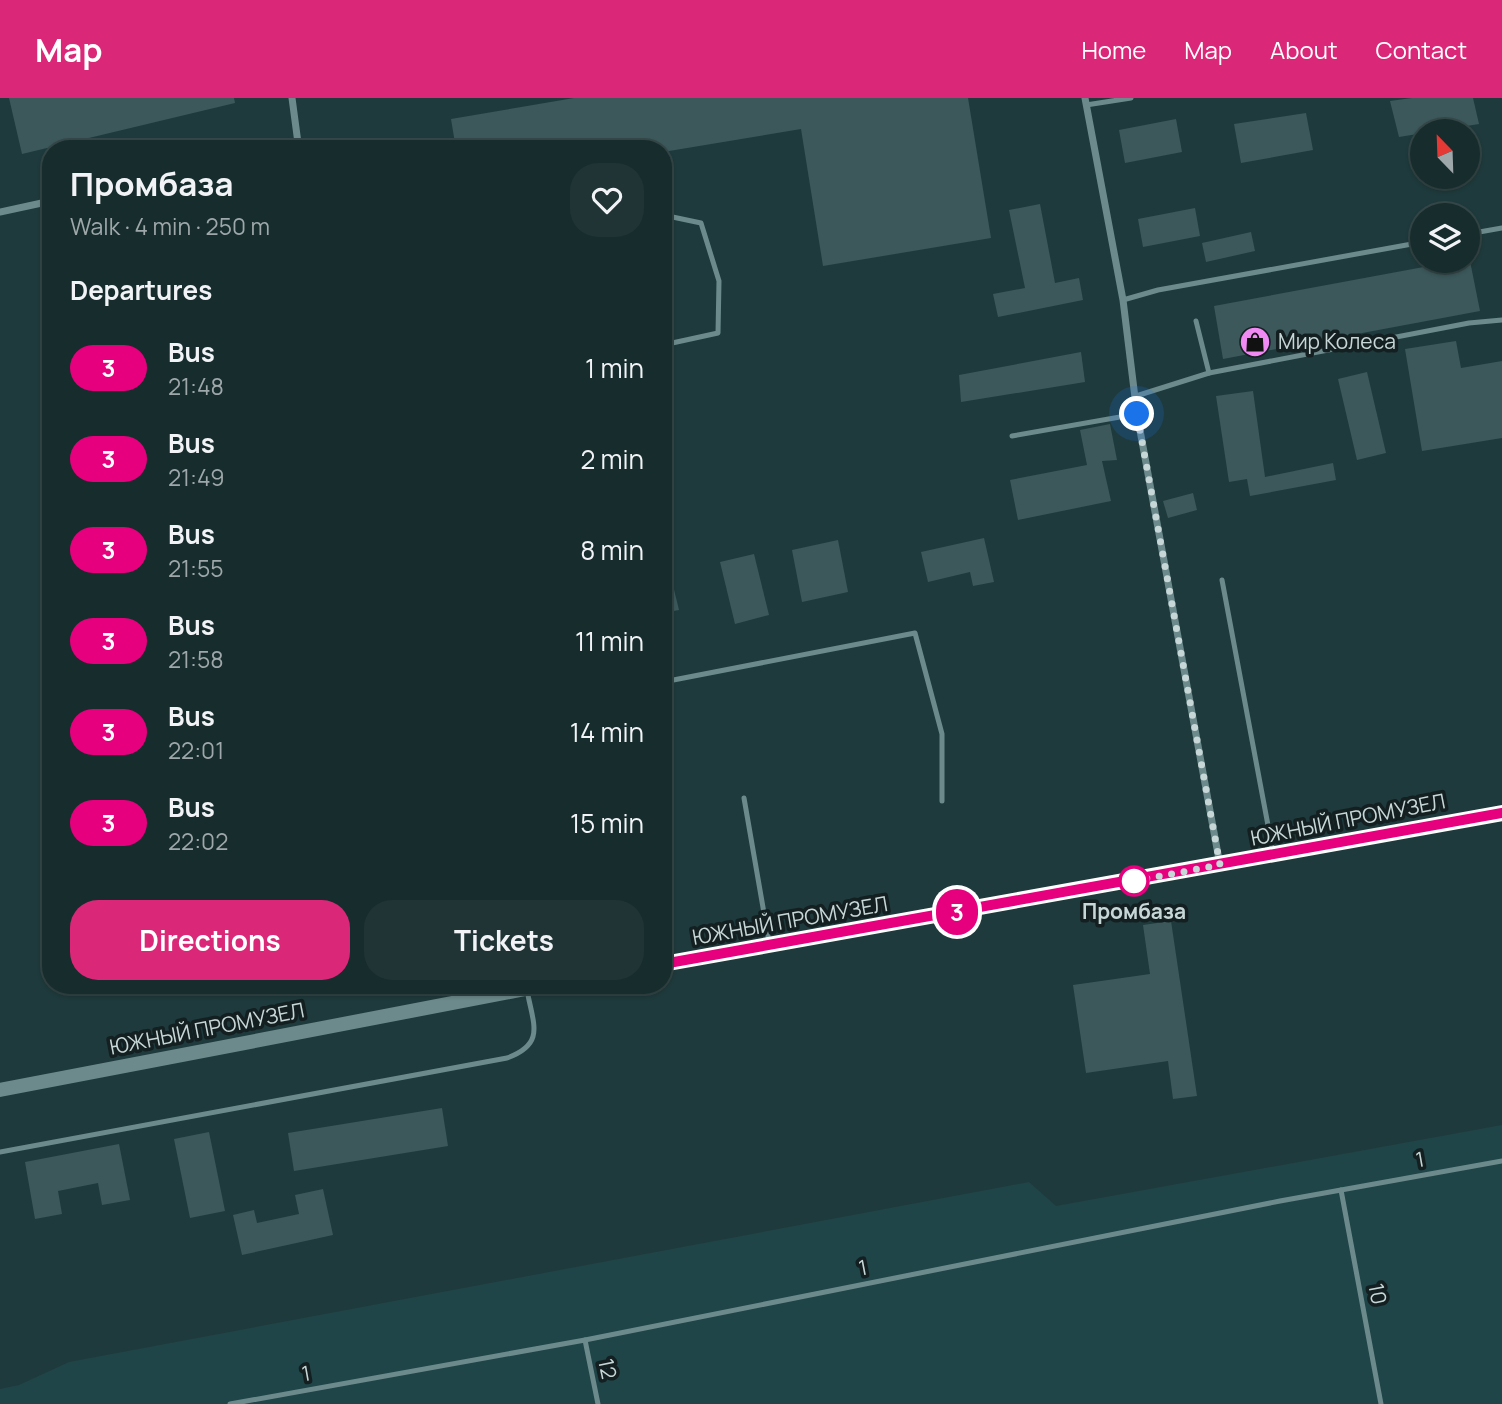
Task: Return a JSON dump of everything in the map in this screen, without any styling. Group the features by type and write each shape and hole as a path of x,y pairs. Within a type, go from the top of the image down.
{"street":[{"path":"292,98 299,140"},
{"path":"1086,102 1123,300 1137,414 1220,865"},
{"path":"0,212 42,203"},
{"name":"ЮЖНЫЙ ПРОМУЗЕЛ","path":"672,962 1502,813"},
{"name":"ЮЖНЫЙ ПРОМУЗЕЛ","path":"0,1090 498,994"}],"lane":[{"path":"1086,102 1131,98"},
{"path":"672,217 701,223 719,281 718,333 672,343"},
{"path":"1480,232 1502,228"},
{"path":"1123,300 1158,290 1410,244"},
{"path":"1136,396 1209,373 1469,323 1502,320"},
{"path":"1196,321 1209,373"},
{"path":"1012,436 1137,414"},
{"path":"1222,580 1274,856"},
{"path":"672,680 915,633 942,734 942,801"},
{"path":"744,798 770,945"},
{"path":"457,994 459,1001"},
{"path":"0,1152 507,1058 523,1052 531,1044 534,1035 527,994"},
{"name":"1","path":"230,1404 585,1340 1341,1190 1502,1161"},
{"name":"10","path":"1341,1190 1381,1404"},
{"name":"12","path":"585,1340 598,1404"}],"shaded area":[{"path":"1502,1125 1502,1404 0,1404 0,1389 19,1385 69,1362 1029,1182 1056,1206"}],"building":[{"path":"9,98 234,98 235,103 80,140 42,140 42,149 22,154"},
{"path":"574,98 968,98 991,238 823,266 801,129 672,150 672,140 454,140 451,119"},
{"path":"1412,98 1473,98 1478,119 1410,119 1410,135 1399,137 1390,101"},
{"path":"1306,113 1313,150 1241,163 1234,124"},
{"path":"1176,119 1182,152 1125,163 1119,130"},
{"path":"1040,204 1055,283 1079,278 1083,300 998,317 993,294 1025,288 1009,210"},
{"path":"1195,208 1200,236 1143,247 1138,219"},
{"path":"1251,232 1255,251 1206,262 1202,243"},
{"path":"1410,270 1410,273 1472,273 1480,311 1223,359 1214,306"},
{"path":"1456,341 1461,368 1502,361 1502,438 1422,451 1405,349"},
{"path":"1081,352 1085,382 961,402 959,375"},
{"path":"1367,372 1386,453 1357,460 1338,379"},
{"path":"1253,391 1265,477 1333,463 1336,480 1250,496 1247,479 1229,482 1216,396"},
{"path":"1110,424 1117,460 1102,461 1111,501 1018,520 1010,480 1087,465 1080,430"},
{"path":"1193,493 1197,510 1168,518 1163,501"},
{"path":"984,538 994,582 973,586 970,572 928,582 921,552"},
{"path":"838,540 848,592 802,602 792,550"},
{"path":"754,554 769,615 735,624 720,562"},
{"path":"672,581 679,610 672,611"},
{"path":"1171,921 1197,1096 1173,1099 1168,1061 1086,1073 1073,985 1150,974 1143,925"},
{"path":"442,1108 448,1146 294,1171 288,1133"},
{"path":"209,1132 225,1211 190,1218 174,1139"},
{"path":"119,1144 130,1200 102,1205 98,1183 58,1191 62,1214 35,1219 25,1162"},
{"path":"323,1189 333,1235 242,1255 233,1215 254,1210 257,1223 299,1214 295,1195"}],"bus line":[{"name":"3","path":"672,962 1502,813"}],"place":[{"name":"Мир Колеса","path":"1255,342"},
{"name":"Промбаза","path":"1134,881"}],"route":[{"path":"1134,881 1128,882 1220,865 1137,414"}]}
